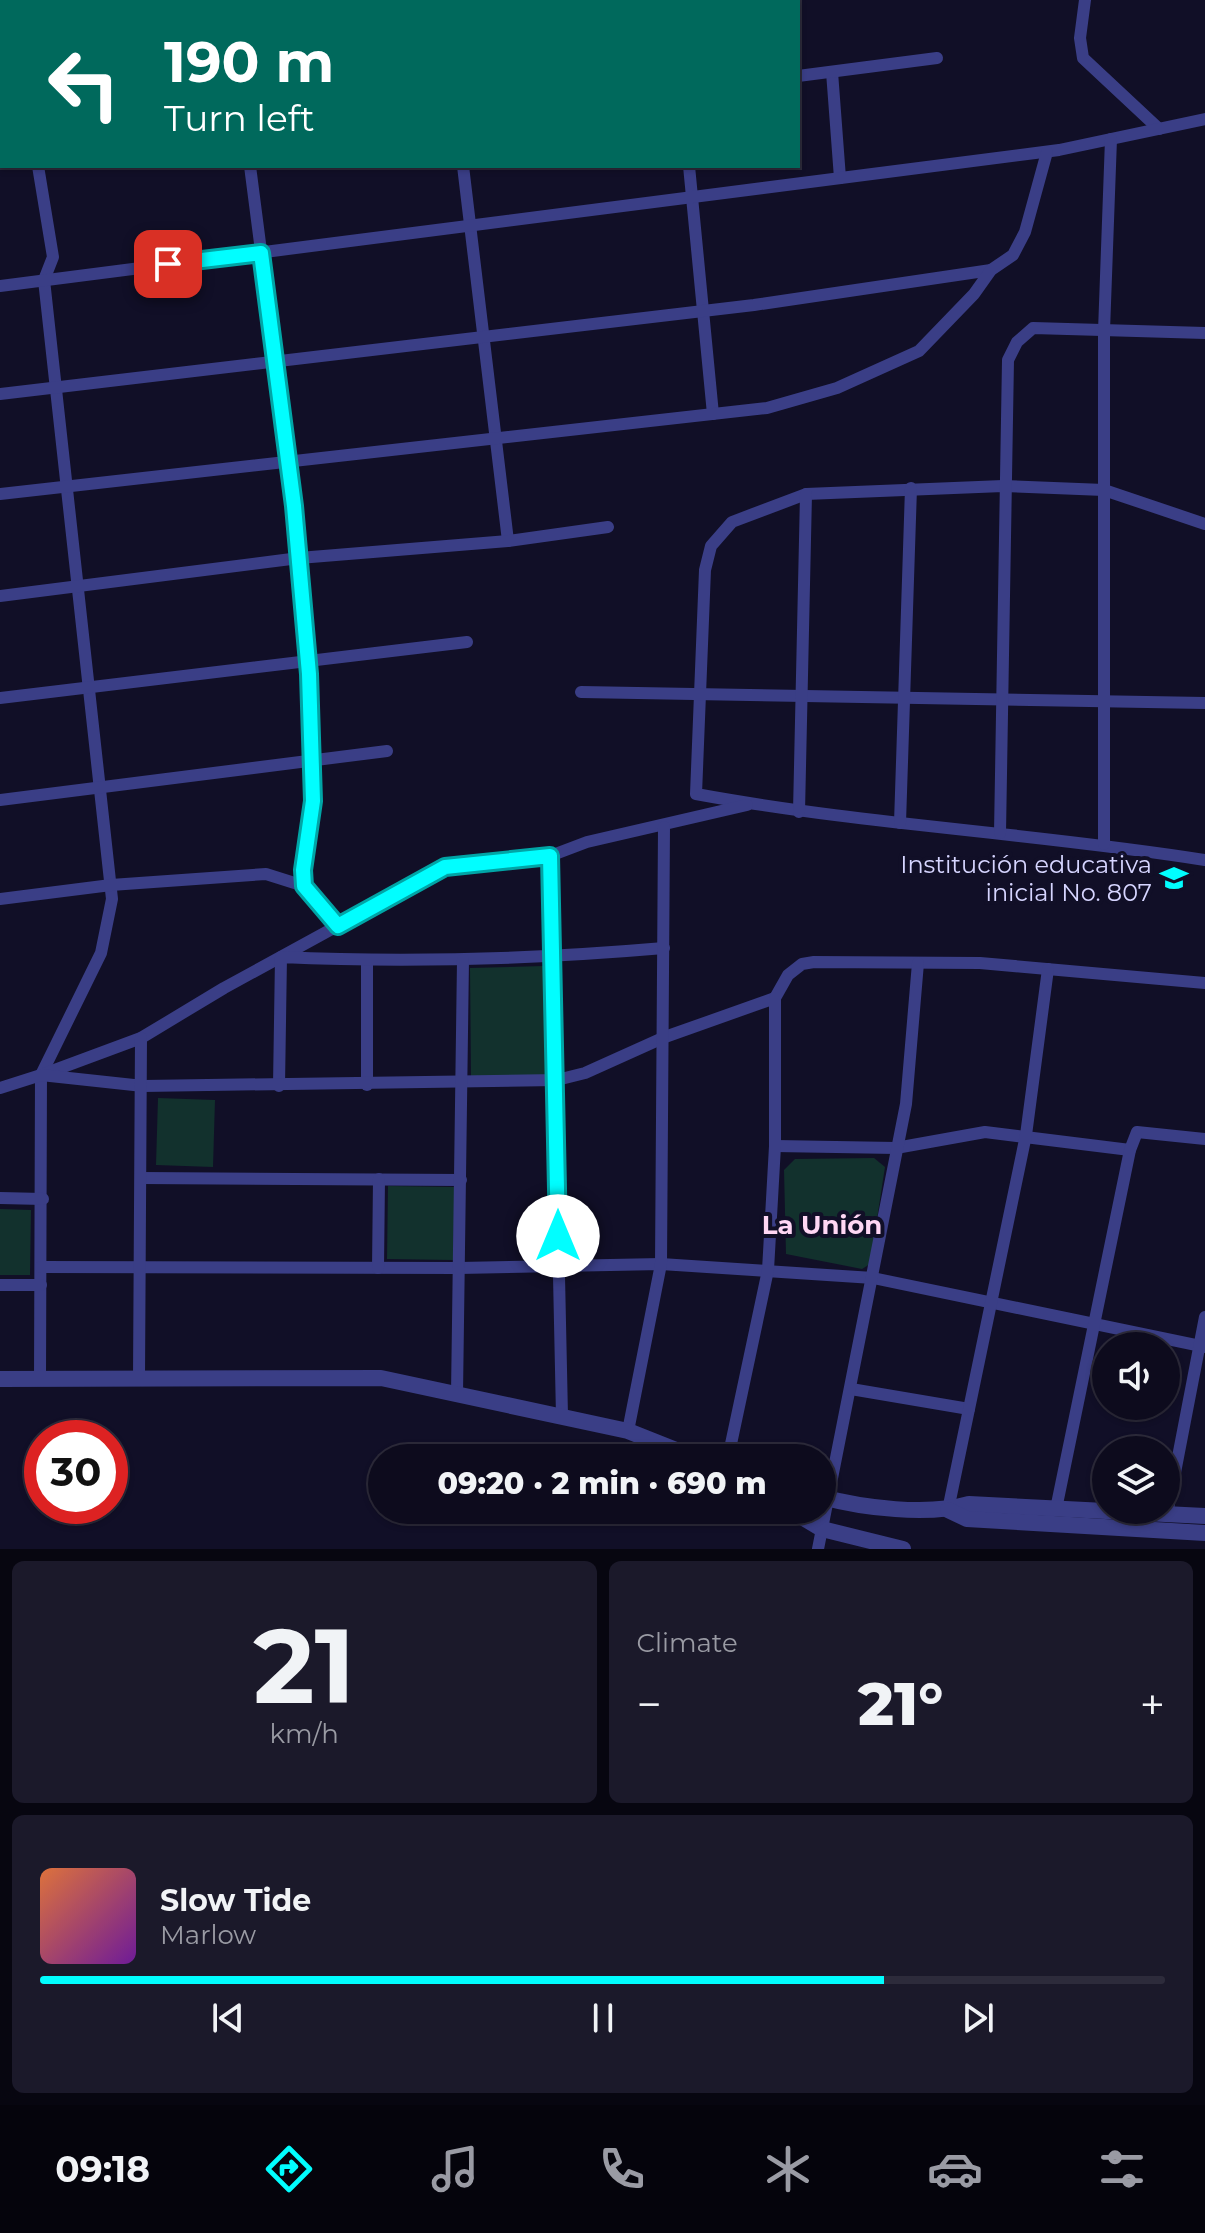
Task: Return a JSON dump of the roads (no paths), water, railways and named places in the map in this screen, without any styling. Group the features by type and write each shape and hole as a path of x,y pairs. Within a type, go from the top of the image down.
{"street":[{"path":"1085,0 1080,38 1083,58 1159,129"},
{"path":"800,76 937,58"},
{"path":"832,72 840,178"},
{"path":"0,286 1047,152 1205,119"},
{"path":"1104,844 1104,331 1111,139"},
{"path":"0,494 767,408 837,388 919,351 974,294 991,270 1013,255 1025,232 1047,152"},
{"path":"38,168 53,257 44,280 112,899 101,953 41,1075 43,1199 40,1379"},
{"path":"250,168 288,462 307,661 312,817 303,870 304,886"},
{"path":"463,168 508,541"},
{"path":"689,168 713,414"},
{"path":"0,394 703,311 991,270"},
{"path":"1000,833 1003,486 1008,360 1017,342 1033,328 1205,333"},
{"path":"1205,524 1104,490 1003,486 806,494 732,522 711,546 705,570 696,794 799,812 1104,844 1205,860"},
{"path":"900,823 911,488"},
{"path":"799,812 806,494"},
{"path":"0,596 299,558 508,541 608,527"},
{"path":"0,698 467,642"},
{"path":"581,692 1205,703"},
{"path":"0,800 387,751"},
{"path":"0,1088 141,1038 445,867 550,856 587,842 664,827 753,804"},
{"path":"628,1431 661,1264 665,1037 664,827"},
{"path":"550,856 549,958 557,1080 562,1416"},
{"path":"0,899 111,885 266,874 304,886 338,926"},
{"path":"281,957 367,961 549,958 664,948"},
{"path":"279,1086 281,957"},
{"path":"457,1394 463,960"},
{"path":"367,961 367,1085"},
{"path":"731,1444 768,1270 775,1146 775,998 788,975 809,962 980,963 1205,983"},
{"path":"836,1452 906,1104 918,963"},
{"path":"948,1510 1026,1135 1048,969"},
{"path":"41,1075 143,1086 557,1080 585,1073 665,1037 775,998"},
{"path":"139,1378 141,1038"},
{"path":"775,1146 896,1148 985,1132 1130,1150"},
{"path":"1056,1509 1097,1324 1130,1150 1137,1132 1205,1139"},
{"path":"141,1178 461,1180"},
{"path":"378,1268 379,1179"},
{"path":"0,1198 43,1199"},
{"path":"41,1267 459,1268 661,1264 768,1270 873,1278 1202,1346"},
{"path":"0,1285 41,1285"},
{"path":"1180,1452 1205,1317"},
{"path":"0,1379 381,1378 628,1431 661,1444"},
{"path":"851,1389 969,1409"},
{"path":"836,1500 918,1511 948,1510 969,1504 1092,1511"},
{"path":"948,1510 967,1519 1205,1533"},
{"path":"1180,1515 1205,1516"},
{"path":"814,1524 822,1529 903,1549"},
{"path":"818,1549 822,1524"}],"place":[{"name":"Institución educativa inicial No. 807","path":"1174,878"}],"district":[{"name":"La Unión","path":"822,1225"}]}
